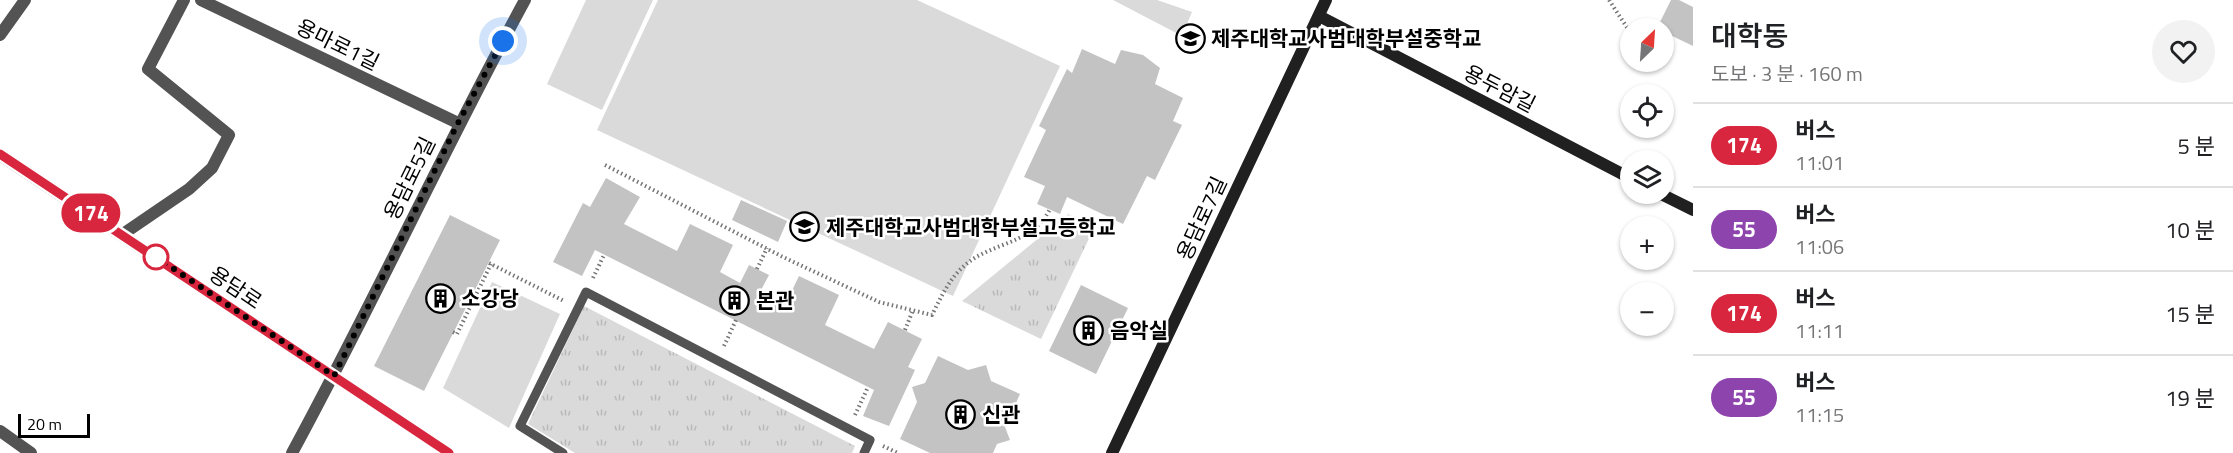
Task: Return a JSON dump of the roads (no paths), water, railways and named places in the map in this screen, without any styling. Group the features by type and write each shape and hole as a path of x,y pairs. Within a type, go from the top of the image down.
{"street":[{"path":"0,35 25,0"},
{"path":"123,234 189,189 212,168 229,135 148,69 184,0"},
{"name":"용마로1길","path":"201,0 458,123"},
{"name":"용담로5길","path":"292,453 334,376 458,123 525,0"},
{"name":"용담로7길","path":"1112,453 1326,0"},
{"name":"용두암길","path":"1319,16 1620,173"},
{"name":"용담로","path":"0,154 449,453"},
{"path":"1674,200 1693,210"},
{"path":"0,431 31,453"}],"lane":[{"path":"563,453 520,426 586,292 870,440 864,453"}],"place":[{"name":"제주대학교사범대학부설중학교","path":"1190,38"},
{"name":"제주대학교사범대학부설고등학교","path":"805,227"},
{"name":"소강당","path":"440,298"},
{"name":"본관","path":"735,300"},
{"name":"음악실","path":"1089,330"},
{"name":"신관","path":"961,414"}]}
